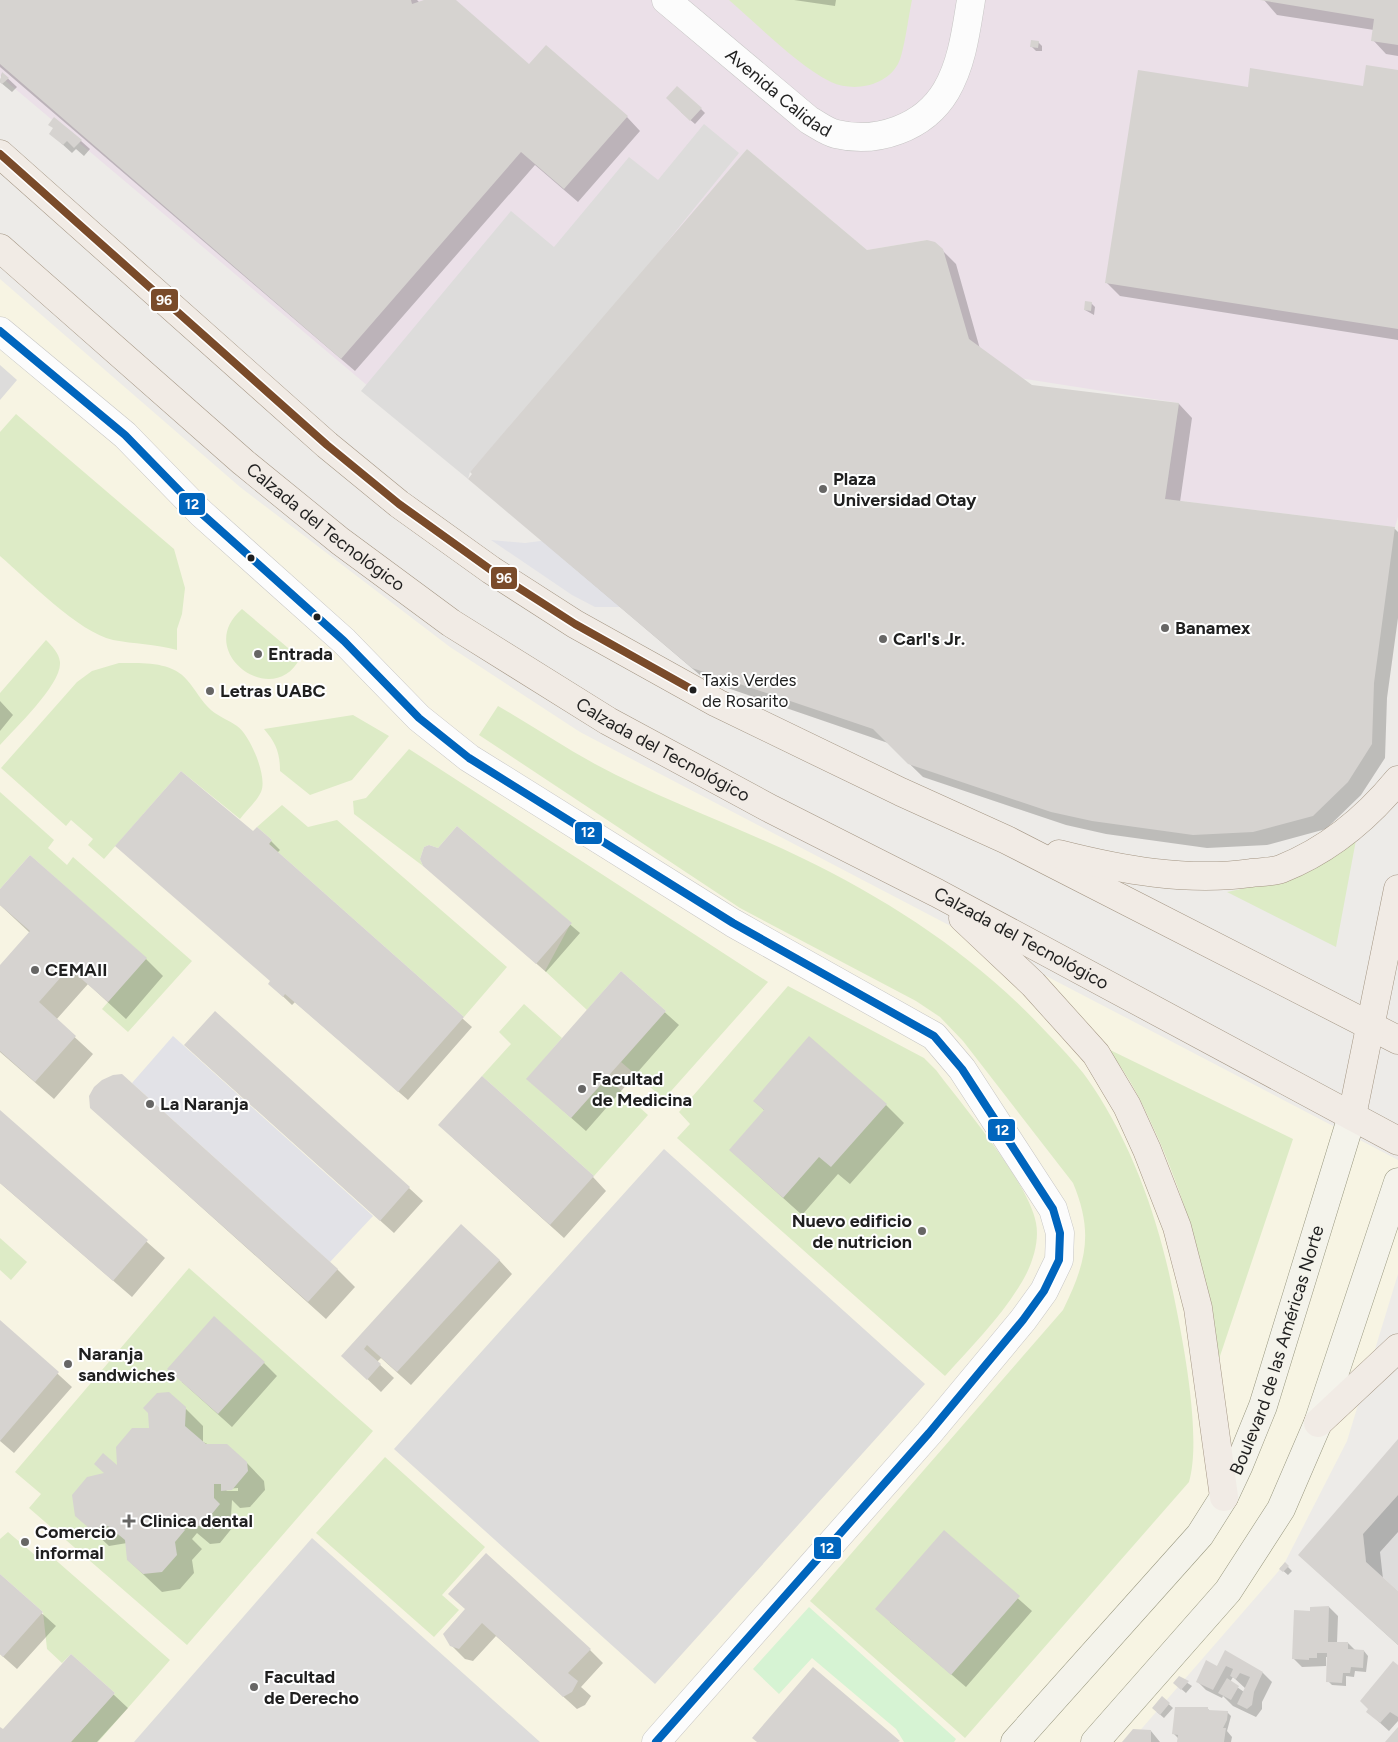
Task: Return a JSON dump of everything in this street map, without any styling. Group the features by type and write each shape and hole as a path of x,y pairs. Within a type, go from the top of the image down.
{"main road":[{"path":"0,154 327,445 399,504 492,570 575,624 717,703 901,792 1007,840 1372,1025 1398,1040"},
{"name":"Calzada del Tecnológico","path":"0,248 243,462 340,541 430,609 608,721 771,809 937,893 1398,1141"},
{"path":"1007,840 1097,863 1165,875 1222,877 1280,869 1332,843 1373,810 1398,780"},
{"name":"Boulevard de las Américas Norte","path":"1015,1742 1200,1535 1224,1497 1239,1465 1262,1406 1352,1116 1372,1025 1398,889"},
{"path":"937,893 1033,984 1096,1054 1127,1106 1177,1227 1198,1308 1224,1497"},
{"path":"1095,1742 1228,1591 1281,1509 1318,1423 1398,1182"},
{"path":"1318,1423 1398,1348"}],"street":[{"name":"Avenida Calidad","path":"666,0 809,120 835,134 860,138 886,135 908,127 930,111 946,92 958,64 971,0"},
{"path":"0,330 124,435 201,513 344,641 419,718 469,758 734,923 934,1036 962,1068 1053,1209 1060,1232 1059,1260 1044,1291 976,1379 656,1742"}],"shaded area":[{"path":"0,0 1398,0 1398,517 1395,527 1165,499 1179,403 1006,376 969,339 927,240 867,250 747,149 616,305 470,472 0,76"},
{"path":"704,124 739,153 616,305 470,472 468,479 361,391 511,211 554,247 629,157 658,180"},
{"path":"0,279 240,487 450,647 580,732 1398,1160 1398,1274 1347,1441 1283,1566 1130,1742 0,1742"},
{"path":"0,365 17,380 0,400"},
{"path":"556,539 628,607 595,607 572,595 491,540 525,543"},
{"path":"173,1036 373,1216 330,1262 132,1083"},
{"path":"664,1149 925,1384 655,1684 394,1449"},
{"path":"1398,1495 1398,1591 1366,1562 1363,1534"},
{"path":"312,1538 540,1742 134,1742"}],"green space":[{"path":"729,0 912,0 898,64 885,78 877,82 858,87 849,87 831,82 805,66"},
{"path":"16,414 174,549 185,588 182,614 177,629 177,650 113,640 99,635 69,616 0,556 0,432"},
{"path":"242,609 300,658 288,673 273,679 257,677 242,670 232,657 226,642 229,626"},
{"path":"46,640 58,656 60,662 59,671 46,693 0,745 0,693"},
{"path":"119,663 156,664 173,669 187,680 211,710 242,731 252,747 260,767 263,785 259,795 240,819 181,771 104,859 88,845 93,839 71,820 66,826 1,768 77,682 92,671"},
{"path":"498,706 620,777 776,846 836,875 903,914 965,957 1022,1007 1072,1060 1088,1080 1107,1110 1132,1160 1143,1185 1160,1238 1182,1336 1192,1415 1192,1463 1189,1482 965,1738 810,1601 1063,1310 1077,1277 1084,1248 1084,1217 1073,1183 963,1041 940,1017 916,1001 740,908 479,735"},
{"path":"353,715 389,736 352,780 310,795 280,771 276,748 264,729"},
{"path":"409,749 768,982 664,1099 621,1062 666,1011 621,971 587,1010 545,971 571,923 457,826 438,848 429,845 424,847 420,859 423,866 354,814 353,801 366,798"},
{"path":"0,792 54,840 48,848 67,865 73,857 192,961 128,1032 102,1009 146,958 30,855 0,889"},
{"path":"282,805 308,827 337,820 507,967 464,1017 269,844 272,840 257,827"},
{"path":"1356,840 1336,947 1227,892 1264,884"},
{"path":"788,986 924,1058 936,1070 993,1145 1008,1166 1031,1206 1036,1223 1037,1239 1034,1255 1024,1278 994,1321 945,1376 677,1138 690,1124 679,1112"},
{"path":"524,1004 562,1038 527,1079 571,1118 607,1078 648,1115 594,1176 482,1076 511,1044 499,1032"},
{"path":"1106,1048 1293,1139 1218,1362 1204,1276 1180,1194 1159,1140 1142,1104 1115,1058"},
{"path":"0,1238 27,1262 11,1280 0,1270"},
{"path":"189,1268 373,1431 187,1645 29,1508 41,1494 15,1472"},
{"path":"385,1457 485,1547 442,1595 459,1610 434,1637 316,1533"},
{"path":"8,1532 36,1556 43,1549 170,1660 98,1742 71,1742 115,1693 71,1654 62,1663 47,1649 43,1612 0,1574 0,1539"},
{"path":"809,1607 956,1739 954,1742 904,1742 896,1729 812,1658 779,1694 753,1669"}],"building":[{"path":"0,0 411,0 412,4 424,0 456,0 529,64 546,45 628,116 564,189 521,152 341,359 0,64"},
{"path":"1260,0 1398,0 1398,45 1371,41 1374,19"},
{"path":"1031,40 1039,41 1038,48 1030,47"},
{"path":"1366,65 1398,70 1398,329 1105,283 1138,70 1248,87 1250,68 1363,86"},
{"path":"2,72 9,78 2,84 0,82"},
{"path":"677,86 702,108 690,121 666,98"},
{"path":"54,117 82,140 74,148 67,141 63,145 49,134 53,128 48,125"},
{"name":"Plaza Universidad Otay","path":"747,149 867,250 927,240 935,242 943,249 969,339 1032,385 1179,403 1165,499 1395,527 1374,683 1372,744 1348,782 1313,816 1253,832 1193,835 1092,821 1051,812 908,764 873,729 692,668 468,479 472,474 470,472"},
{"path":"1085,301 1092,302 1091,311 1084,310"},
{"path":"181,771 253,831 257,827 272,840 269,844 464,1017 398,1092 285,994 283,997 268,984 270,981 115,846"},
{"path":"457,826 572,923 536,964 423,866 420,859 424,847 429,845 438,848"},
{"path":"30,855 147,958 108,1002 69,968 39,1002 76,1036 35,1082 0,1051 0,965 30,931 0,905 0,889"},
{"path":"621,971 666,1011 571,1118 526,1079"},
{"path":"215,1011 410,1187 380,1221 184,1045"},
{"path":"809,1036 887,1104 831,1167 819,1157 783,1198 729,1150 764,1110 753,1101"},
{"path":"122,1074 338,1269 308,1302 90,1108 89,1096 94,1087 102,1080 113,1075"},
{"path":"482,1076 594,1176 550,1225 438,1125"},
{"path":"0,1110 148,1240 113,1281 0,1183"},
{"path":"461,1224 500,1260 397,1372 367,1345 364,1349 381,1364 367,1380 341,1356"},
{"path":"214,1316 265,1362 218,1414 167,1369"},
{"path":"0,1320 59,1372 0,1441"},
{"path":"169,1392 186,1407 185,1426 206,1444 227,1444 247,1462 248,1471 232,1490 221,1491 221,1484 214,1484 214,1498 220,1504 202,1526 191,1526 179,1516 175,1521 185,1530 175,1542 177,1555 162,1572 143,1574 127,1560 125,1540 108,1526 90,1529 75,1516 72,1495 87,1477 104,1473 94,1464 103,1453 117,1465 116,1447 132,1428 149,1428 148,1413 143,1408 157,1393"},
{"path":"1398,1439 1398,1495 1363,1534 1366,1562 1398,1591 1398,1645 1298,1555"},
{"path":"944,1530 1020,1596 951,1675 875,1609"},
{"path":"486,1553 591,1649 568,1673 578,1681 572,1692 563,1697 482,1623 459,1649 450,1646 443,1634 465,1609 448,1594"},
{"path":"1285,1562 1289,1566 1283,1572 1279,1569"},
{"path":"0,1574 43,1612 3,1657 0,1654"},
{"path":"1329,1606 1328,1642 1348,1642 1348,1649 1364,1650 1363,1668 1351,1667 1350,1673 1343,1673 1342,1683 1326,1682 1327,1653 1317,1653 1317,1658 1309,1658 1309,1660 1292,1659 1294,1610 1310,1611 1310,1607"},
{"path":"1225,1650 1263,1672 1254,1692 1252,1705 1247,1709 1237,1704 1250,1677 1240,1673 1236,1679 1230,1676 1233,1669 1226,1666 1213,1690 1196,1682 1206,1660 1217,1666"},
{"path":"71,1654 115,1693 71,1742 0,1742 0,1727 3,1729"},
{"path":"1393,1661 1398,1665 1398,1717 1390,1712 1380,1723 1366,1712 1368,1709 1360,1701"},
{"path":"813,1667 900,1741 757,1742 752,1738"},
{"path":"1179,1676 1189,1681 1181,1690 1173,1683"},
{"path":"1227,1678 1239,1686 1231,1700 1218,1693"},
{"path":"1162,1696 1170,1703 1160,1715 1152,1708"},
{"path":"1175,1707 1208,1707 1208,1710 1228,1711 1227,1720 1223,1728 1226,1728 1224,1742 1177,1742 1178,1735 1172,1734"},
{"path":"1398,1727 1398,1742 1385,1742"},
{"path":"1133,1729 1151,1730 1151,1742 1122,1742"}],"transit line":[{"name":"96","path":"0,154 327,445 399,504 491,570 575,624 693,690"},
{"name":"12","path":"0,331 125,435 201,513 344,641 419,718 469,758 733,923 934,1036 962,1069 1053,1209 1060,1233 1059,1260 1044,1291 1023,1320 929,1433 656,1742"}],"place":[{"name":"Plaza Universidad Otay","path":"823,489"},
{"name":"Banamex","path":"1165,628"},
{"name":"Carl's Jr.","path":"883,639"},
{"name":"Entrada","path":"258,654"},
{"name":"Taxis Verdes de Rosarito","path":"693,690"},
{"name":"Letras UABC","path":"210,691"},
{"name":"CEMAII","path":"35,970"},
{"name":"Facultad de Medicina","path":"582,1089"},
{"name":"La Naranja","path":"150,1104"},
{"name":"Nuevo edificio de nutricion","path":"922,1231"},
{"name":"Naranja sandwiches","path":"68,1364"},
{"name":"Clinica dental","path":"129,1521"},
{"name":"Comercio informal","path":"25,1542"},
{"name":"Facultad de Derecho","path":"254,1687"}]}
